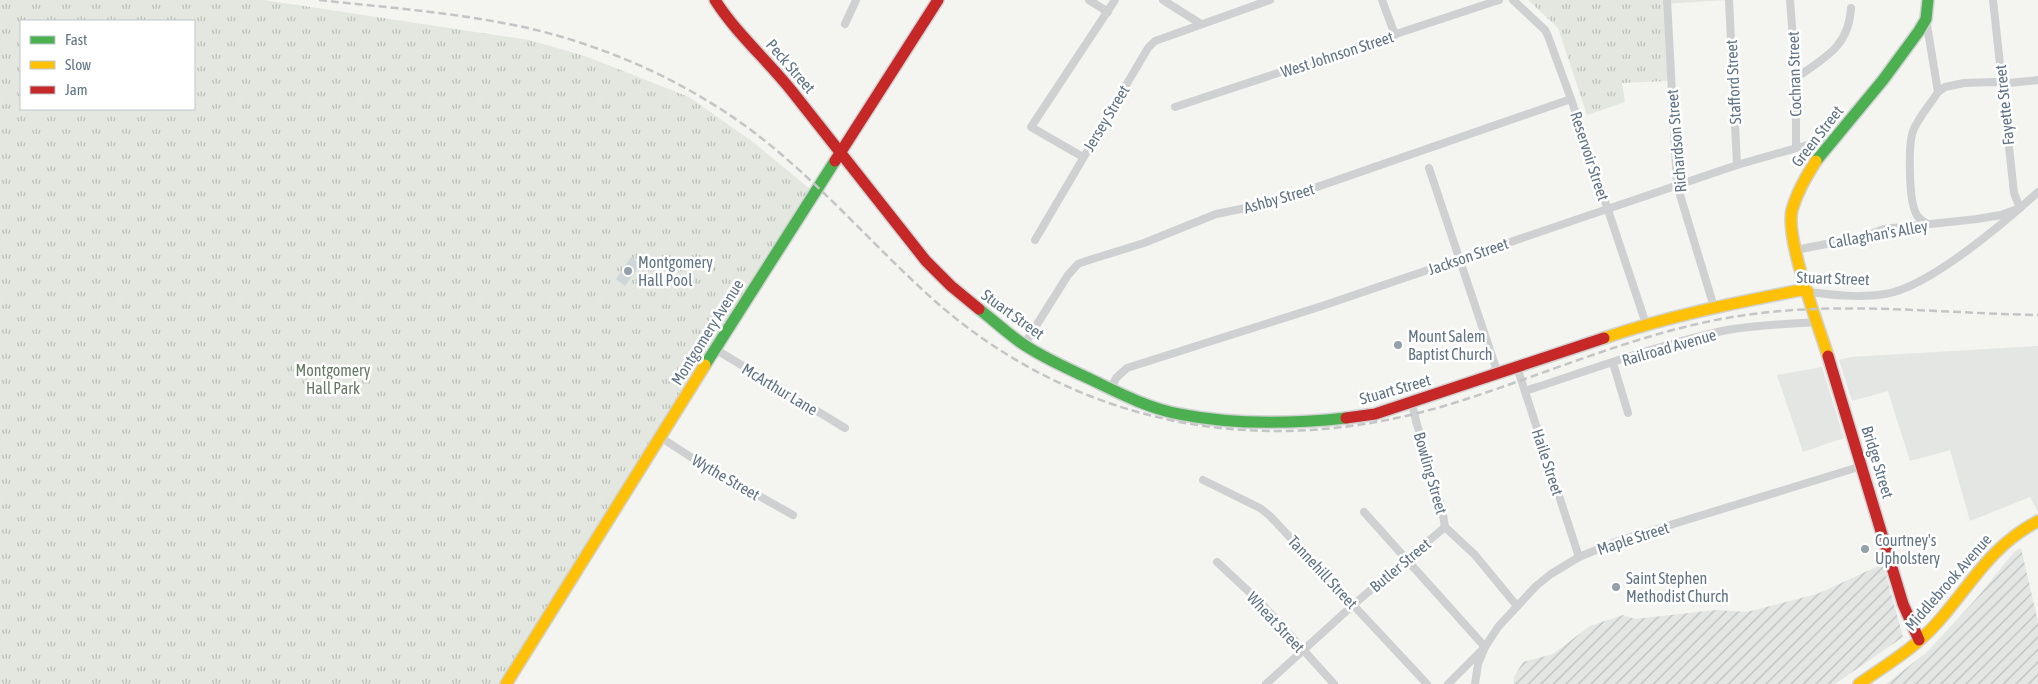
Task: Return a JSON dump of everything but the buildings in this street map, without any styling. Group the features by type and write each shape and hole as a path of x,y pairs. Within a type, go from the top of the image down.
{"street":[{"name":"Peck Street","path":"715,0 727,19 774,70 841,154"},
{"path":"845,24 856,0"},
{"name":"Montgomery Avenue","path":"506,684 715,349 938,0"},
{"path":"1089,0 1108,12"},
{"path":"1083,157 1031,127 1115,0"},
{"path":"1163,0 1201,24"},
{"name":"Jersey Street","path":"1035,240 1148,48 1155,41 1270,0"},
{"path":"1382,0 1395,35"},
{"name":"West Johnson Street","path":"1175,107 1499,0"},
{"name":"Reservoir Street","path":"1512,0 1545,30 1571,99 1646,324"},
{"name":"Richardson Street","path":"1667,0 1677,185 1714,307"},
{"name":"Stafford Street","path":"1729,0 1737,165"},
{"name":"Cochran Street","path":"1790,0 1796,78 1796,147"},
{"path":"1928,0 1926,19 1938,92"},
{"name":"Fayette Street","path":"1993,0 2014,193 2020,208"},
{"path":"1796,78 1831,54 1837,47 1847,30 1851,8"},
{"name":"Green Street","path":"1808,292 1795,250 1791,227 1795,199 1811,168 1889,73 1926,19"},
{"path":"1928,224 1920,219 1914,209 1910,145 1918,121 1938,92 1945,87 1964,83 2038,80"},
{"name":"Ashby Street","path":"1024,345 1068,274 1078,264 1144,243 1216,214 1271,203 1571,99"},
{"name":"Jackson Street","path":"1111,389 1116,378 1127,368 1180,353 1737,165 1835,137"},
{"name":"Stuart Street","path":"841,154 936,272 964,298 1024,345 1058,364 1143,404 1179,414 1204,418 1244,420 1354,417 1380,413 1646,324 1714,307 1802,290 1870,296 1895,292 1931,275 2037,194"},
{"path":"1429,168 1498,374"},
{"name":"Callaghan's Alley","path":"1795,250 1863,237 1884,230 1986,218 2020,208"},
{"name":"Bridge Street","path":"1808,292 1903,604 1919,640"},
{"name":"Railroad Avenue","path":"1525,391 1686,340 1723,331 1748,327 1817,322"},
{"name":"McArthur Lane","path":"715,349 845,428"},
{"path":"1613,363 1628,413"},
{"name":"Haile Street","path":"1517,367 1579,557"},
{"name":"Bowling Street","path":"1412,403 1442,509 1445,526 1475,555 1517,606"},
{"name":"Wythe Street","path":"660,437 697,461 792,515"},
{"name":"Maple Street","path":"1448,684 1485,647 1495,631 1517,606 1548,576 1579,557 1618,542 1862,466"},
{"name":"Tannehill Street","path":"1203,480 1260,508 1270,516 1427,684"},
{"path":"1364,512 1485,647 1478,664 1475,684"},
{"name":"Middlebrook Avenue","path":"1859,684 1910,650 1937,623 1997,548 2019,530 2038,521"},
{"name":"Butler Street","path":"1266,684 1353,605 1445,526"},
{"name":"Wheat Street","path":"1217,562 1261,603 1334,684"}],"shaded area":[{"name":"Montgomery Hall Pool","path":"631,257 640,264 625,286 616,279"},
{"path":"2038,346 2038,512 2030,497 1970,521 1950,450 1910,461 1888,391 1852,401 1839,360 1850,357"},
{"path":"1822,367 1844,438 1803,452 1777,375"},
{"path":"2021,548 2038,622 2038,684 1886,684 1927,652 1976,599 2015,551"},
{"path":"1883,564 1903,637 1835,684 1514,684 1514,677 1523,662 1553,654 1590,626 1623,615 1635,619 1716,610 1747,612 1817,594"}],"green space":[{"name":"Montgomery Hall Park","path":"0,0 264,0 529,40 585,56 689,97 753,142 810,189 503,684 0,684"},
{"path":"1528,0 1727,0 1663,4 1668,81 1622,83 1625,102 1587,115 1558,28"}],"railway":[{"path":"319,0 453,15 532,29 590,46 674,82 726,113 776,150 823,192 913,281 980,337 1052,380 1104,401 1170,420 1209,427 1288,431 1367,424 1444,406 1651,336 1721,319 1761,313 1840,308 2038,315"}],"traffic: fast":[{"path":"1816,161 1883,80 1919,31 1926,19 1928,0"},
{"path":"705,365 835,161"},
{"path":"979,309 1020,342 1045,357 1132,399 1155,408 1200,418 1242,422 1283,422 1346,418"}],"traffic: slow":[{"path":"1816,161 1796,197 1791,223 1798,261 1828,356"},
{"path":"1604,338 1702,311 1801,290 1808,292"},
{"path":"506,684 705,365"},
{"path":"1859,684 1900,656 1928,632 1994,554 2006,542 2038,521"}],"traffic: jam":[{"path":"715,0 732,24 791,90 926,261 951,286 979,309"},
{"path":"835,161 938,0"},
{"path":"1346,418 1375,414 1604,338"},
{"path":"1828,356 1903,604 1919,640"}],"place":[{"name":"Montgomery Hall Pool","path":"628,271"},
{"name":"Mount Salem Baptist Church","path":"1398,345"},
{"name":"Courtney's Upholstery","path":"1865,549"},
{"name":"Saint Stephen Methodist Church","path":"1616,587"}]}
